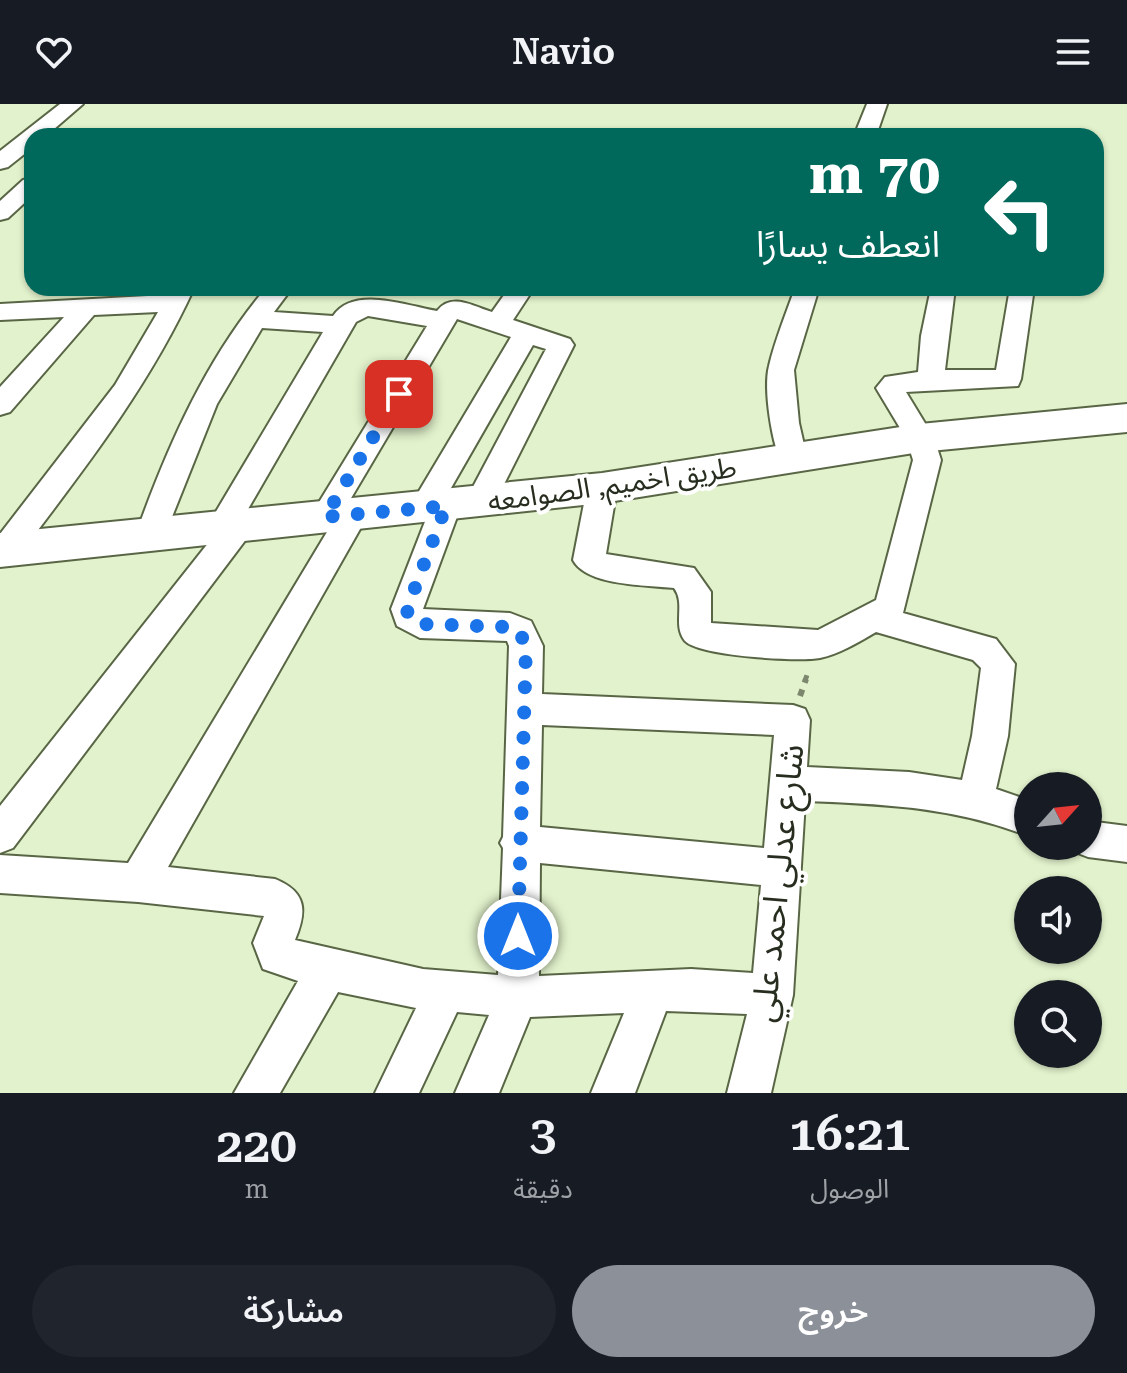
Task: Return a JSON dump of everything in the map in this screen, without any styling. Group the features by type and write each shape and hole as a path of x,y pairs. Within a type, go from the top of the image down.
{"main road":[{"name":"طريق اخميم, الصوامعه","path":"2,550 602,488 920,438 1127,418"}],"street":[{"path":"43,128 73,104"},
{"path":"868,128 877,104"},
{"path":"0,162 24,143"},
{"path":"0,213 24,191"},
{"path":"0,312 87,307 171,296"},
{"path":"2,550 120,399 178,296"},
{"path":"151,534 194,425 233,347 273,296"},
{"path":"498,322 516,296"},
{"path":"793,458 785,423 781,370 804,296"},
{"path":"931,380 934,336 942,296"},
{"path":"602,488 590,551 592,563 683,577 692,584 695,592 695,629 701,635 822,644 851,627 877,619 890,607 927,469 920,438 890,388 895,384 931,380 1008,379 1021,296"},
{"path":"138,883 339,516 450,305"},
{"path":"0,835 230,527 340,325 352,310 450,305 560,347 450,505"},
{"path":"0,405 87,307"},
{"path":"253,319 340,325"},
{"path":"477,1093 518,997 519,843 526,646 519,631 510,627 420,624 408,616 407,609 527,333"},
{"path":"877,619 984,649 998,664 990,736 976,799"},
{"path":"524,709 793,720"},
{"name":"شارع عدلي احمد علي","path":"749,1093 772,995 793,720"},
{"path":"786,783 908,787 976,799 1014,813"},
{"path":"1102,841 1127,844"},
{"path":"519,843 782,868"},
{"path":"0,874 138,883 275,898 285,915 273,943 277,955 328,970 423,989 518,997 691,989 772,995"},
{"path":"256,1093 328,970"},
{"path":"397,1093 446,990"},
{"path":"613,1093 654,990"}],"path":[{"path":"793,720 810,667 822,644"}],"route":[{"path":"399,394 325,517 446,506 407,609 408,616 420,624 510,627 523,636 526,646 518,936"}]}
